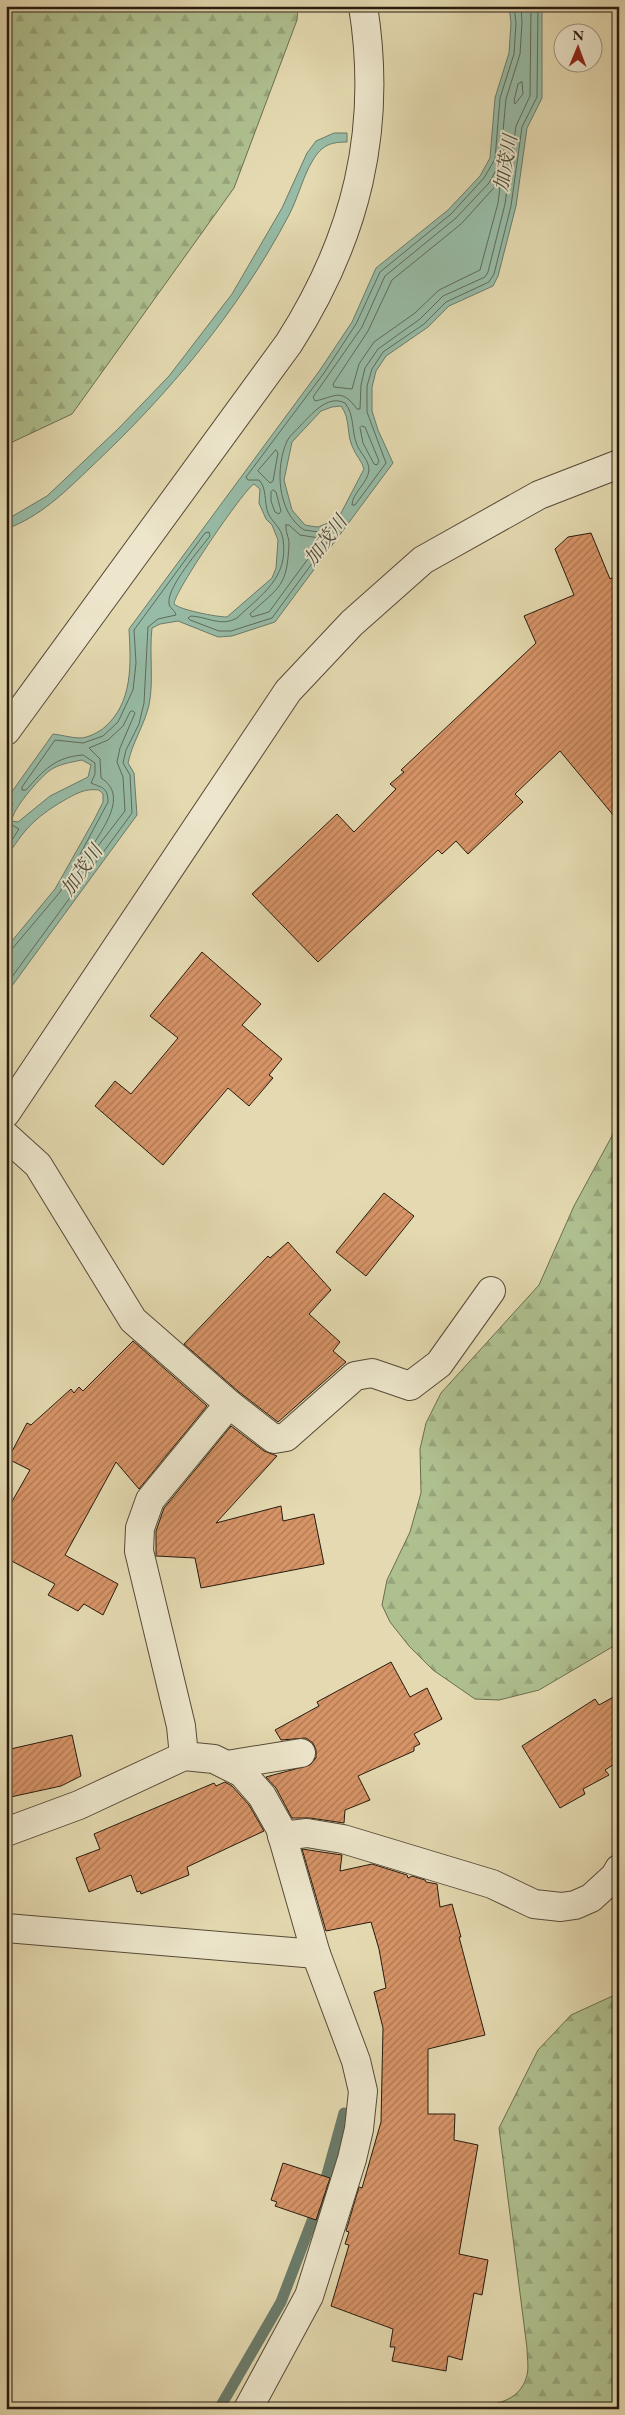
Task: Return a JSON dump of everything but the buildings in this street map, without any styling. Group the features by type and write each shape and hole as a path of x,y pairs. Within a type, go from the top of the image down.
{"street":[{"path":"6,731 289,343 324,283 356,194 366,151 370,86 369,47 363,6"},
{"path":"6,1113 288,691 352,622 423,560 539,495 619,464"},
{"path":"6,1136 38,1165 133,1320 229,1404 274,1439 286,1437 355,1376 372,1373 410,1386 439,1364 491,1291"},
{"path":"184,1756 181,1726 139,1551 140,1528 150,1500 229,1404"},
{"path":"227,1765 301,1753"},
{"path":"6,1832 79,1805 184,1756 214,1759 242,1774 262,1796 282,1836 316,1954 356,2061 363,2092 359,2129 352,2159 309,2296 248,2409"},
{"path":"282,1836 307,1833 344,1838 492,1884 534,1904 561,1907 575,1905 592,1898 615,1876 619,1869"},
{"path":"6,1928 316,1954"}],"green space":[{"path":"6,6 298,6 297,20 234,188 72,414 6,445"},
{"path":"619,1123 619,1643 539,1690 499,1700 475,1699 433,1670 409,1646 390,1622 382,1605 387,1580 410,1532 421,1493 420,1449 426,1423 441,1393 539,1285 574,1206"},
{"path":"619,1993 619,2409 463,2409 502,2402 510,2398 523,2385 528,2372 527,2348 499,2128 538,2050 571,2015"}],"water":[{"name":"加茂川","path":"509,6 542,6 542,98 527,128 516,206 498,276 493,286 449,306 428,327 386,356 376,371 372,387 372,411 378,430 393,463 275,622 232,636 218,637 178,621 160,624 152,628 149,705 128,763 134,773 137,815 6,994 6,948 55,889 94,820 103,802 103,794 99,790 80,792 53,807 30,825 6,858 6,800 53,734 83,738 103,729 114,717 121,706 128,682 130,669 129,629 320,370 352,322 376,268 448,210 480,176 490,158 495,98 509,53 511,23","holes":["341,406 346,416 351,443 364,469 340,515 333,521 318,527 305,525 292,510 284,480 292,442 321,411","254,484 260,489 259,503 266,519 272,525 278,540 276,568 272,578 227,617 199,613 183,609 174,604 197,562 224,521","82,760 91,765 88,777 50,796 18,822 12,821 16,809 33,787 49,771 65,764"]},
{"path":"334,133 347,133 347,142 327,145 316,155 309,166 289,215 248,284 225,317 175,380 120,439 72,485 30,518 6,529 6,520 47,496 119,428 169,376 232,294 282,208 307,153 316,141"}],"waterway":[{"path":"219,2409 281,2302 320,2200 344,2113"}]}
